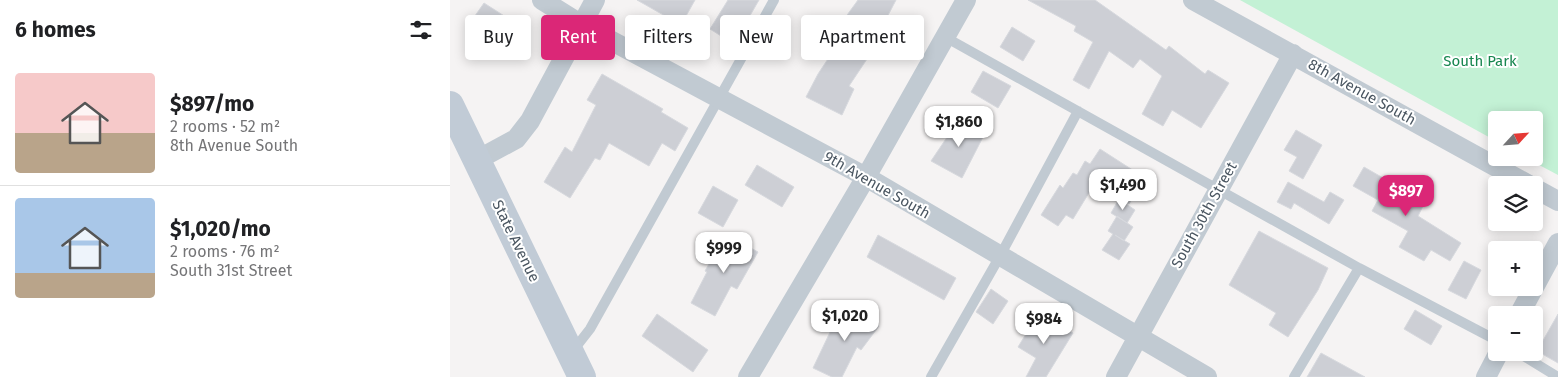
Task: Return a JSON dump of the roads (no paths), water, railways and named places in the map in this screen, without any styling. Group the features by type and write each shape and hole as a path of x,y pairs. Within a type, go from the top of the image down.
{"main road":[{"name":"State Avenue","path":"450,105 577,365"}],"street":[{"name":"9th Avenue South","path":"542,0 566,15"},
{"path":"587,15 595,0"},
{"path":"748,377 866,177 966,0"},
{"name":"8th Avenue South","path":"1193,0 1513,176"},
{"name":"9th Avenue South","path":"615,43 866,177 1137,338 1207,377"},
{"name":"South 30th Street","path":"1116,377 1293,54"},
{"path":"477,160 516,139 530,121 563,60"},
{"path":"1543,193 1558,201"},
{"path":"1524,306 1558,243"},
{"path":"1486,377 1494,361"}],"lane":[{"path":"577,365 590,329 774,0"},
{"path":"946,37 1359,268 1488,336"},
{"path":"931,377 1000,256 1078,111"},
{"path":"1294,377 1359,268"},
{"path":"1532,361 1558,377"}],"park label":[{"name":"South Park","path":"1480,61"}]}
